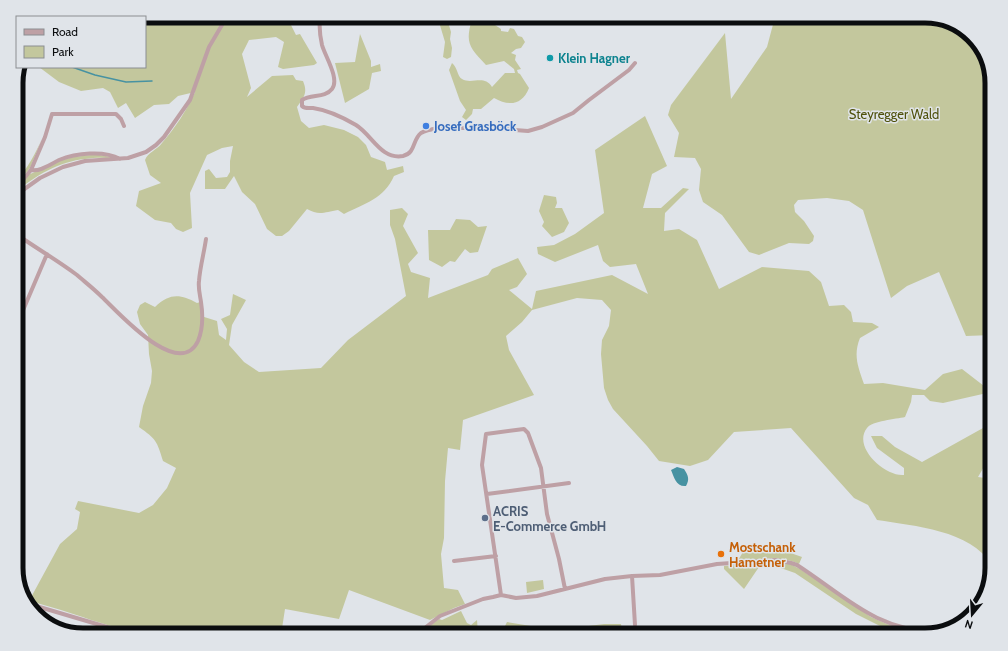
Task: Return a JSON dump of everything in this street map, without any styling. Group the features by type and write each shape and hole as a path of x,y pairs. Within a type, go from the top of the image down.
{"street":[{"path":"23,190 34,181 63,167 85,161 121,159 135,156 150,150 164,137 190,100 209,47 222,23"},
{"path":"320,23 322,46 331,68 334,82 332,89 329,91 302,100 302,106 329,113 354,124 385,152 391,156 398,157 405,156 413,151 418,136 431,129 489,128 528,131 542,128 573,113 630,70 635,63"},
{"path":"23,179 30,170 45,137 52,114 116,114 121,119 124,126"},
{"path":"30,170 37,170 61,160 85,155 110,155 121,159"},
{"path":"23,239 88,284 123,318 147,338 171,352 178,354 184,354 194,348 200,333 202,318 198,282 206,239"},
{"path":"23,310 47,254"},
{"path":"501,596 482,463 486,434 524,429 528,433 541,468 547,514 565,589"},
{"path":"487,494 569,483"},
{"path":"454,561 496,556"},
{"path":"425,628 440,616 483,599 501,596 516,598 537,596 605,579 660,575 717,564 767,560 783,561 797,565 864,611 882,620 907,628"},
{"path":"632,576 635,625"},
{"path":"37,605 110,628"}],"green space":[{"path":"146,23 290,23 296,35 300,34 317,63 314,65 283,69 278,67 284,42 276,37 249,40 242,54 251,88 247,97 272,76 293,75 296,80 303,81 305,92 297,107 301,121 309,128 324,125 344,130 358,137 366,145 371,157 385,162 387,170 403,166 404,172 394,176 385,190 373,200 344,214 338,210 319,213 307,209 289,231 282,236 276,236 267,229 255,204 242,192 234,176 225,189 205,189 205,171 209,169 216,178 227,177 230,172 230,161 233,146 222,148 207,155 190,193 192,228 183,232 176,229 171,223 155,220 136,206 139,191 161,183 150,175 145,160 146,157 160,145 172,131 195,92 178,96 169,104 154,105 135,118 126,103 118,108 110,92 103,88 81,91 59,82 40,68 146,68"},
{"path":"439,23 448,23 451,32 451,57 447,59 443,57 445,42"},
{"path":"471,23 492,23 501,29 501,31 508,32 510,28 514,29 518,36 522,37 525,42 521,48 516,49 511,53 516,55 515,60 521,69 517,70 518,73 529,88 523,98 519,101 509,103 499,101 494,98 481,109 473,109 472,114 466,120 462,117 466,110 460,101 449,70 452,63 462,79 466,81 482,80 489,83 492,87 505,73 515,73 514,69 504,61 486,65 472,49 469,39"},
{"name":"Steyregger Wald","path":"773,23 924,23 940,25 951,29 964,38 977,53 983,68 985,84 985,335 966,336 939,272 907,286 891,298 863,210 849,201 827,198 798,200 794,205 795,212 804,221 814,236 813,241 809,244 789,243 759,255 749,252 722,215 703,202 699,190 701,169 695,158 674,157 679,133 668,115 671,105 725,33 731,99 767,47"},
{"path":"360,34 371,61 371,67 380,64 381,71 372,73 369,89 345,103 335,63 355,62"},
{"path":"645,116 667,166 652,174 643,208 661,208 683,188 689,189 665,213 664,231 679,229 697,240 719,289 762,267 809,271 821,282 829,306 844,305 851,312 853,322 872,323 879,327 860,338 858,344 857,361 864,384 883,383 925,390 943,374 962,369 984,386 985,393 943,403 930,401 924,395 912,395 905,417 879,422 870,426 867,428 864,436 864,444 867,452 880,466 896,474 904,475 904,468 877,448 871,436 882,436 895,447 922,462 985,427 985,465 978,477 985,478 985,557 970,544 956,537 924,528 877,520 868,505 854,498 791,428 734,432 708,460 690,466 659,461 613,409 604,388 601,354 602,340 609,326 611,310 602,300 577,298 532,310 522,322 506,336 509,350 534,395 463,420 460,450 448,448 445,481 444,538 441,554 444,588 458,590 465,604 430,620 349,590 339,619 285,609 282,628 118,628 34,602 31,598 60,544 77,529 80,512 75,509 78,501 139,513 153,505 167,488 176,468 163,461 155,441 139,427 143,406 151,383 152,371 148,335 140,324 137,312 140,305 145,302 155,307 160,302 175,296 197,303 200,302 201,316 217,321 219,335 226,340 227,329 221,319 230,315 233,294 246,300 232,325 229,345 244,362 259,372 321,368 348,340 406,296 395,239 390,225 390,210 402,208 408,214 403,226 418,253 408,264 411,272 430,278 428,298 488,275 492,269 518,258 527,274 517,287 509,290 532,309 536,291 612,275 648,294 636,264 610,267 603,261 598,245 555,262 538,254 537,247 554,245 575,234 604,213 595,150"},
{"path":"42,139 30,168 23,176 23,172"},
{"path":"100,155 117,158 76,160 48,170 23,186 23,181 28,175 62,160 74,157"},
{"path":"544,195 556,197 557,203 555,208 562,208 569,223 564,232 552,237 542,226 544,222 539,211"},
{"path":"456,219 470,220 478,227 487,226 478,252 470,253 465,249 455,262 450,261 442,267 429,260 428,230 450,230"},
{"path":"757,547 769,551 785,551 802,557 799,564 792,561 776,559 760,559 737,562 743,552"},
{"path":"776,562 790,564 800,569 871,617 900,628 884,628 856,614 795,573 775,566 759,567 744,589 724,569 724,566"},
{"path":"543,580 544,589 527,593 526,582"},
{"path":"461,611 467,623 471,625 477,620 478,628 427,628 439,619 442,620"},
{"path":"507,622 543,628 504,628"},
{"path":"604,624 621,624 622,628 581,627"}],"water":[{"path":"677,467 684,469 687,473 688,479 686,486 680,485 674,478 671,470"}],"waterway":[{"path":"75,68 95,75 126,82 152,81"}],"place":[{"name":"Klein Hagner","path":"550,58"},
{"name":"Josef Grasböck","path":"426,126"},
{"name":"ACRIS E-Commerce GmbH","path":"485,518"},
{"name":"Mostschank Hametner","path":"721,554"}]}
